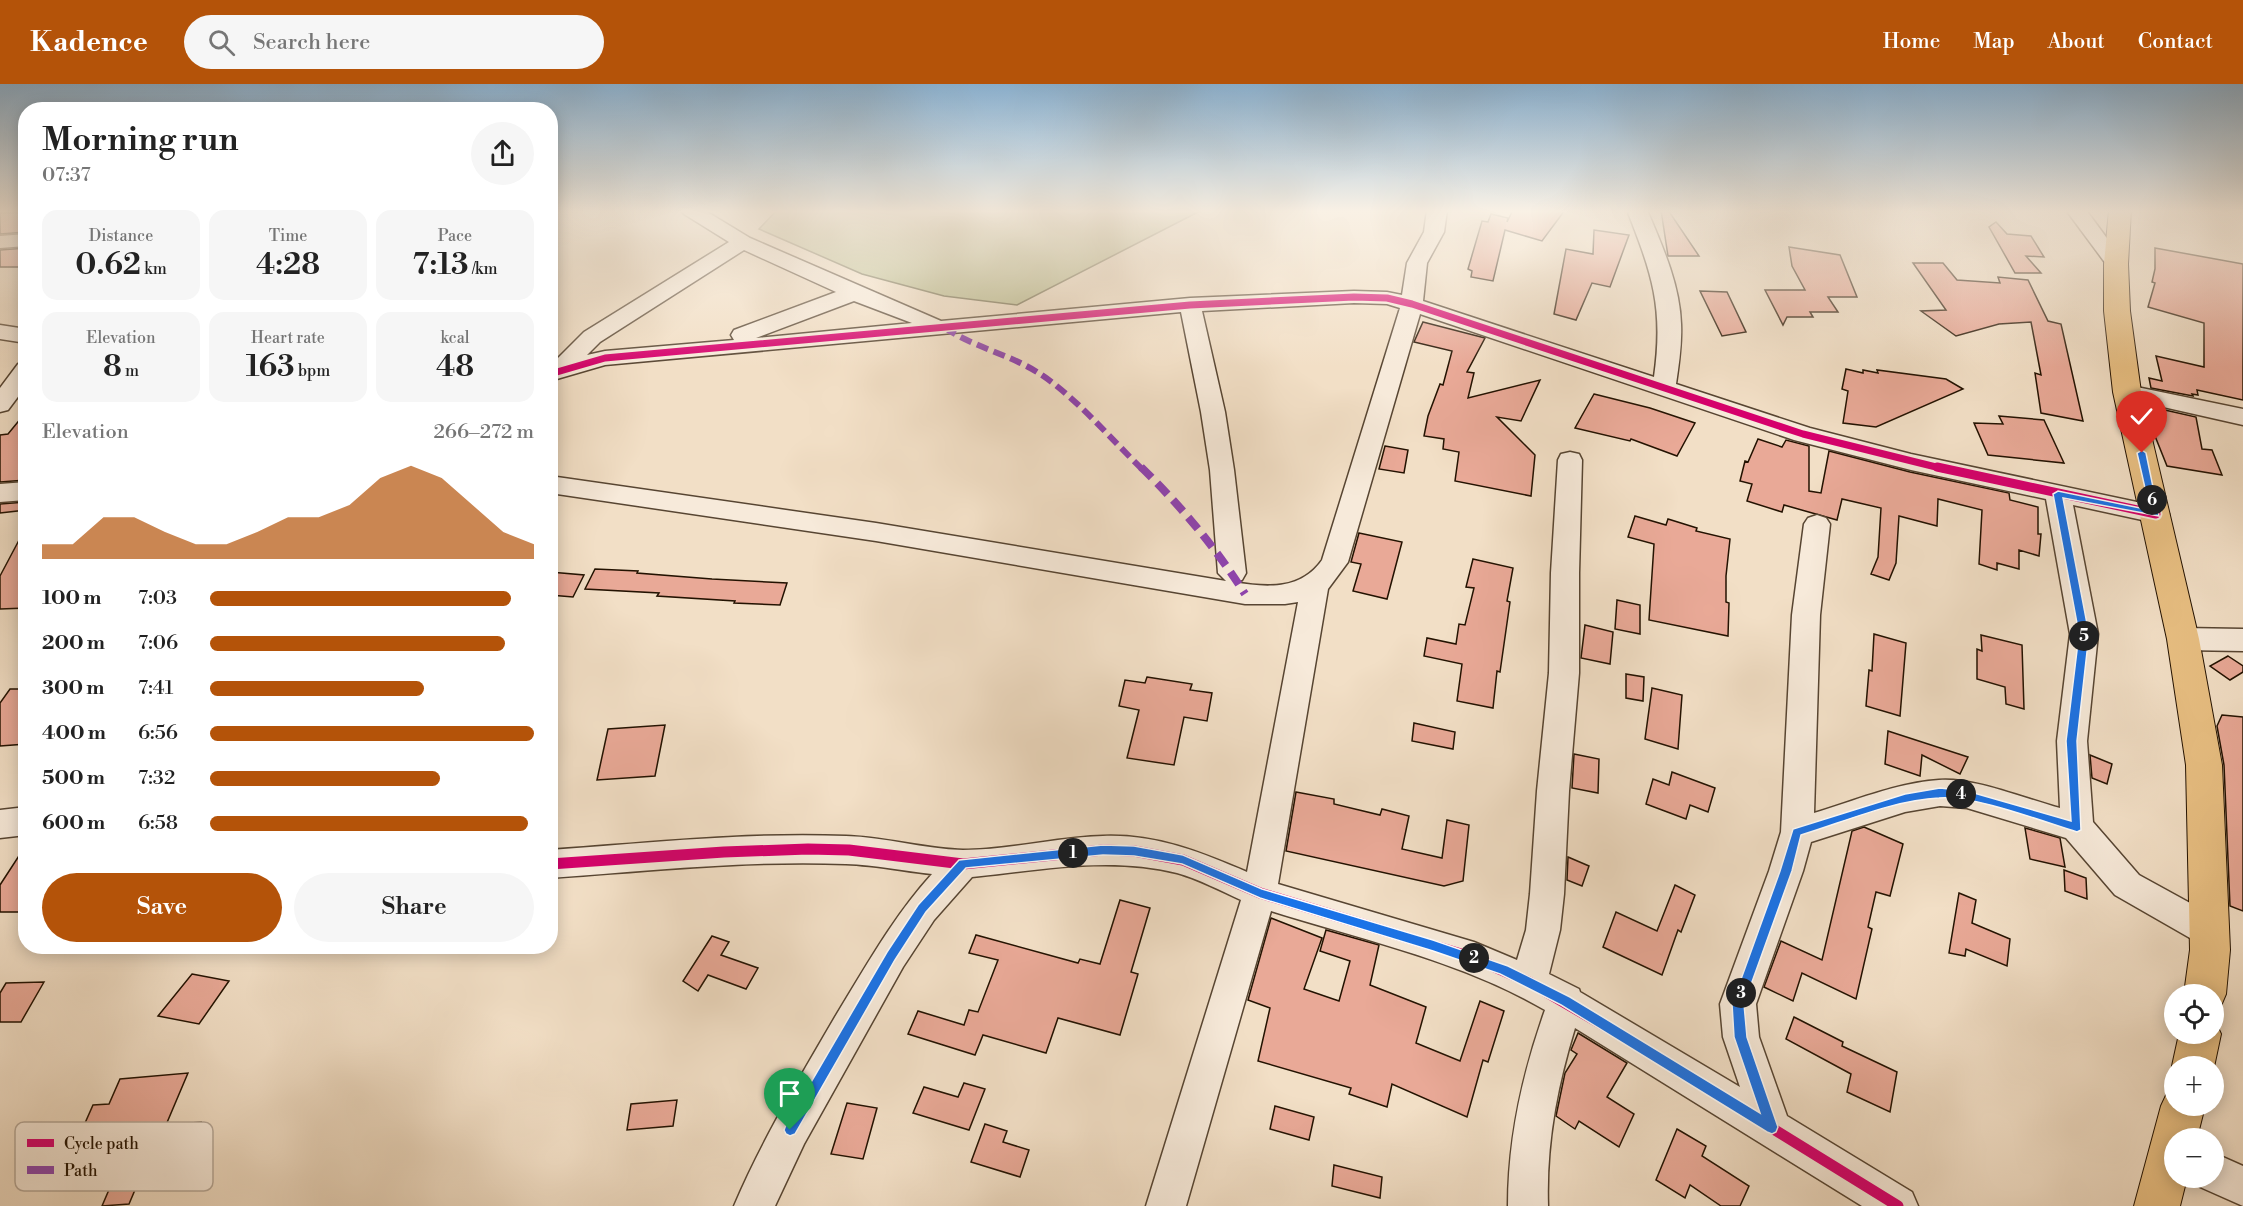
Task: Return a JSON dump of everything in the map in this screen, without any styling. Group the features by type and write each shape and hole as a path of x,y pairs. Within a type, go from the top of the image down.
{"main road":[{"path":"2116,264 2117,311 2127,392 2183,639 2204,765 2210,950 2206,984"},
{"path":"2157,1206 2164,1182"}],"street":[{"path":"558,367 592,337 711,262"},
{"path":"787,262 854,293 941,326"},
{"path":"558,485 887,534 1245,594 1296,593 1315,587 1328,574 1335,562 1412,304 1417,262"},
{"path":"1656,262 1668,306 1671,337 1664,389"},
{"path":"712,347 854,293"},
{"path":"558,369 605,358 1190,304 1354,297 1388,298 1412,304 1664,389 1836,442 1911,462 2156,514"},
{"path":"1190,304 1213,411 1222,470 1232,573"},
{"path":"0,332 18,335"},
{"path":"0,405 18,380"},
{"path":"2127,392 2243,417"},
{"path":"1529,981 1543,930 1547,894 1553,791 1564,673 1565,573 1570,460"},
{"path":"0,493 18,492"},
{"path":"2058,494 2084,634 2072,741 2077,827"},
{"path":"1772,1127 1741,1037 1738,1004 1786,871 1797,832 1806,615 1817,524"},
{"path":"1166,1206 1260,893 1315,587"},
{"path":"2183,639 2243,640"},
{"path":"1797,832 1905,799 1940,793 1967,795 2077,827 2127,885 2209,931"},
{"path":"558,863 724,852 808,849 849,850 963,864 1103,850 1134,851 1183,860 1260,893 1474,958 1529,981 1566,1001 1898,1206"},
{"path":"754,1206 790,1130 891,956 922,909 963,864"},
{"path":"1528,1206 1528,1164 1538,1087 1566,1001"},
{"path":"2224,1177 2243,1186"}],"green space":[{"path":"835,262 1100,262 1017,305 944,296 862,274"}],"building":[{"path":"0,262 18,262 18,267 0,267"},
{"path":"1470,262 1497,262 1493,281 1471,277 1472,271 1468,269"},
{"path":"1564,262 1619,262 1610,287 1592,283 1576,320 1554,314"},
{"path":"1791,262 1843,262 1857,297 1828,297 1838,312 1810,312 1813,317 1787,317 1783,325 1765,290 1805,290"},
{"path":"2009,262 2032,262 2041,273 2015,273"},
{"path":"2155,262 2243,264 2243,400 2197,390 2198,395 2192,394 2193,396 2151,388 2149,378 2162,381 2156,356 2204,367 2204,323 2148,307 2155,283 2152,282"},
{"path":"1913,263 1943,263 1957,280 2000,283 1998,277 2028,280 2048,321 2061,324 2083,421 2041,413 2035,373 2041,375 2031,322 1999,324 1956,336 1921,311 1946,310"},
{"path":"1700,291 1727,292 1746,332 1722,336"},
{"path":"1423,322 1485,338 1467,372 1474,373 1468,398 1540,380 1521,421 1497,417 1535,455 1531,496 1455,481 1459,452 1443,449 1444,439 1424,436 1428,416 1440,384 1443,385 1452,351 1414,342"},
{"path":"1846,369 1863,373 1863,370 1878,373 1877,370 1946,379 1963,389 1876,427 1843,423 1848,391 1842,389"},
{"path":"1594,394 1650,408 1695,423 1677,456 1631,439 1630,441 1575,428"},
{"path":"2156,408 2196,417 2202,449 2212,450 2222,475 2167,466 2151,426 2149,411 2157,412"},
{"path":"1999,416 2044,420 2064,463 1988,455 1974,423 2003,424"},
{"path":"18,422 18,481 0,482 0,435 8,434"},
{"path":"1758,439 1782,447 1786,440 1809,446 1809,491 1821,493 1829,451 1910,472 2009,493 2010,500 2038,507 2038,534 2041,534 2039,556 2019,550 2019,569 1997,563 1997,570 1979,564 1982,510 1938,499 1937,526 1899,516 1896,563 1889,580 1871,574 1878,557 1881,508 1842,499 1837,520 1784,505 1782,512 1747,501 1752,484 1740,481 1745,461 1748,462"},
{"path":"1385,446 1408,450 1404,473 1379,469"},
{"path":"18,503 18,511 0,513 0,504"},
{"path":"1635,516 1666,525 1668,519 1697,528 1696,531 1730,539 1726,576 1726,602 1729,603 1728,636 1649,620 1654,544 1628,537"},
{"path":"1359,533 1402,542 1387,599 1353,591 1361,564 1351,562"},
{"path":"18,542 18,608 0,609 0,576"},
{"path":"1473,559 1513,568 1507,601 1510,602 1500,672 1497,671 1493,708 1457,701 1462,664 1424,656 1427,638 1456,644 1459,624 1465,625 1474,588 1466,587"},
{"path":"595,569 787,583 780,605 734,603 735,601 657,596 659,593 585,589"},
{"path":"558,573 584,575 573,597 558,596"},
{"path":"1617,600 1640,605 1640,634 1615,629"},
{"path":"1585,625 1613,632 1610,664 1581,658"},
{"path":"1874,634 1906,643 1900,716 1866,706 1869,670 1872,671"},
{"path":"1981,635 2022,645 2024,709 2006,704 2005,687 1977,679 1977,649 1982,651"},
{"path":"2228,656 2243,666 2243,672 2230,680 2210,666"},
{"path":"1626,674 1644,677 1643,701 1626,698"},
{"path":"1147,677 1192,684 1190,690 1212,693 1207,721 1184,717 1174,765 1127,758 1139,710 1119,706 1125,680 1145,683"},
{"path":"1652,688 1682,695 1678,749 1645,739"},
{"path":"10,689 18,689 18,745 0,746 0,703"},
{"path":"2222,715 2243,717 2243,911 2230,906 2224,765 2217,726"},
{"path":"1414,723 1455,732 1453,749 1412,741"},
{"path":"665,725 655,776 597,780 608,729"},
{"path":"1888,731 1968,757 1960,774 1922,755 1920,776 1885,764"},
{"path":"1574,754 1599,759 1598,793 1572,788"},
{"path":"2090,755 2112,764 2107,784 2092,778"},
{"path":"1672,772 1715,788 1708,812 1690,805 1686,819 1646,804 1653,779 1669,785"},
{"path":"1296,792 1334,799 1334,804 1380,815 1382,809 1409,816 1402,849 1442,858 1447,820 1469,825 1463,881 1444,886 1286,851"},
{"path":"1864,827 1903,844 1890,896 1876,892 1868,927 1872,929 1856,999 1802,973 1793,1001 1764,987 1781,941 1822,960 1852,831"},
{"path":"2025,828 2060,838 2065,867 2030,859"},
{"path":"18,857 18,912 0,912 0,885"},
{"path":"1568,857 1589,866 1582,886 1567,880"},
{"path":"2064,870 2086,878 2087,899 2065,891"},
{"path":"1675,885 1695,895 1681,932 1678,930 1662,975 1603,947 1616,912 1657,931"},
{"path":"1959,893 1976,900 1972,923 2010,939 2007,966 1966,949 1965,956 1949,953"},
{"path":"1120,900 1150,908 1131,972 1138,974 1120,1035 1058,1018 1046,1053 983,1035 975,1055 908,1034 918,1011 964,1025 969,1010 978,1012 998,960 969,953 976,935 1078,963 1080,959 1100,964"},
{"path":"1271,918 1322,938 1304,989 1339,1001 1350,961 1320,951 1326,930 1379,945 1370,985 1426,1007 1416,1043 1460,1061 1480,1001 1504,1011 1488,1062 1483,1060 1467,1117 1392,1084 1387,1107 1349,1094 1351,1088 1258,1061 1270,1008 1248,1000"},
{"path":"712,936 729,942 721,955 758,968 746,989 708,975 698,991 683,981"},
{"path":"192,974 229,981 199,1024 158,1016"},
{"path":"44,982 21,1022 0,1022 0,993 6,983"},
{"path":"1794,1017 1843,1042 1842,1046 1897,1072 1890,1112 1847,1092 1851,1074 1786,1039"},
{"path":"1578,1033 1627,1063 1607,1097 1634,1114 1619,1147 1579,1121 1575,1129 1556,1116 1565,1073 1577,1054 1571,1050"},
{"path":"188,1073 167,1122 85,1122 93,1105 109,1104 120,1079"},
{"path":"964,1083 985,1089 969,1130 913,1113 924,1087 958,1097"},
{"path":"677,1100 673,1126 627,1130 631,1104"},
{"path":"847,1103 877,1108 863,1159 831,1154"},
{"path":"1275,1106 1314,1117 1309,1140 1270,1129"},
{"path":"985,1124 1007,1131 1003,1142 1029,1150 1020,1177 971,1162"},
{"path":"1677,1129 1706,1146 1702,1156 1749,1186 1740,1206 1721,1206 1690,1185 1685,1198 1656,1180"},
{"path":"1334,1165 1382,1177 1380,1198 1332,1186"},
{"path":"108,1191 135,1191 129,1204 102,1206"}],"marked path":[{"path":"945,328 962,339 1037,372 1074,402 1170,496 1232,573 1245,594"}],"cycle path":[{"path":"558,371 605,358 1190,305 1354,297 1387,298 1412,304 1803,434 1911,462 2156,514"},
{"path":"558,863 724,852 808,849 849,850 963,864 1103,850 1134,851 1183,860 1260,893 1474,958 1529,982 1634,1043 1898,1206"}],"route":[{"path":"790,1130 891,956 922,909 963,864 1103,850 1134,851 1183,860 1260,893 1433,945 1504,970 1566,1001 1772,1127 1747,1061 1741,1037 1738,1004 1786,871 1797,832 1905,799 1940,793 1967,795 2077,827 2072,741 2084,634 2058,494 2156,514 2142,453"}]}
